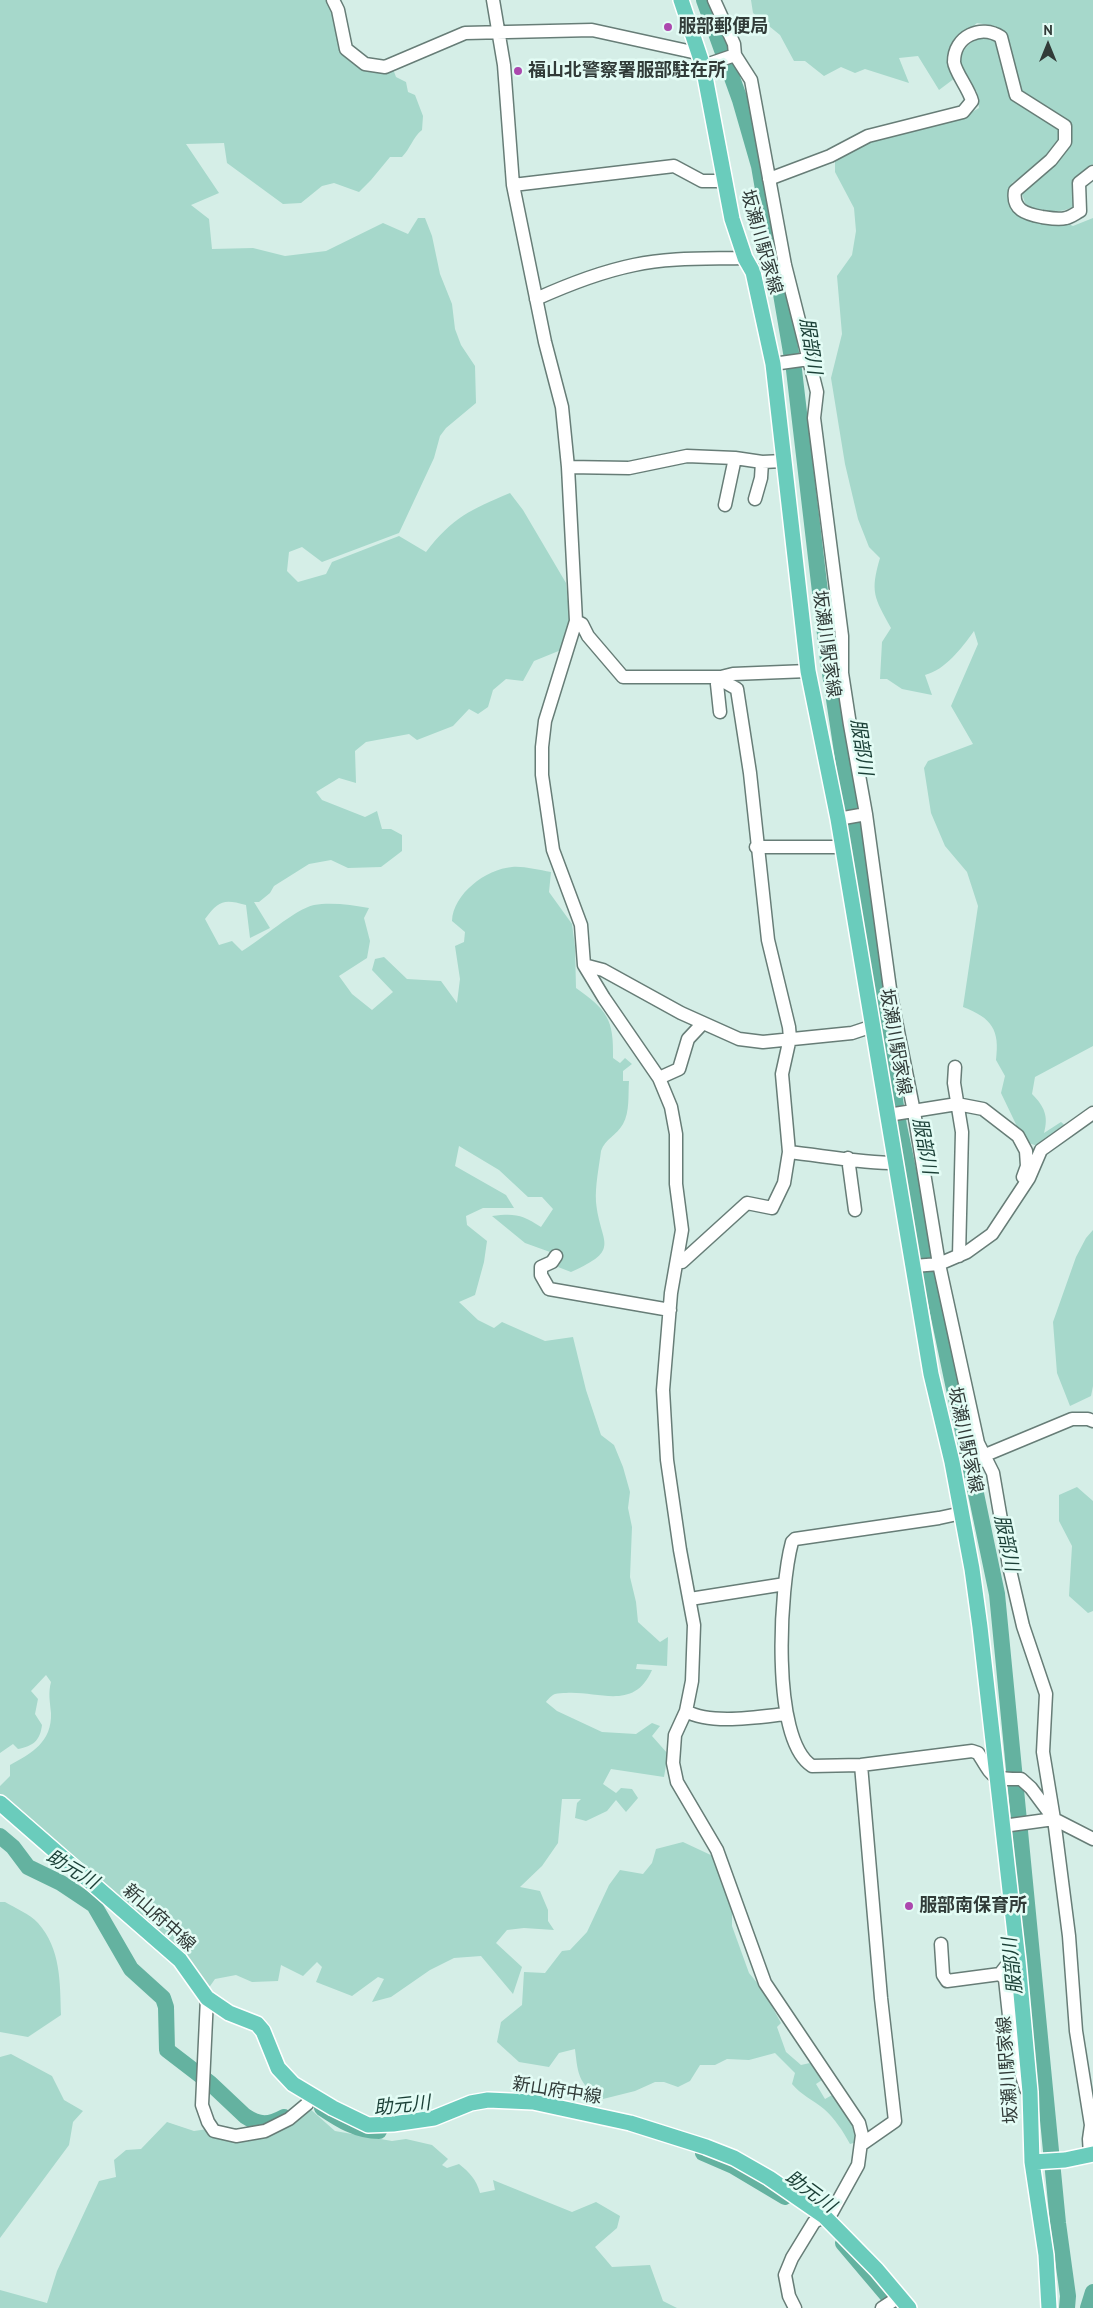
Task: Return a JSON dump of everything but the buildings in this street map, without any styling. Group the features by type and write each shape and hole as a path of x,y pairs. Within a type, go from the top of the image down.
{"main road":[{"name":"坂瀬川駅家線","path":"681,0 703,61 732,219 745,258 759,271 776,364 784,461 808,671 841,819 843,847 890,1115 896,1164 916,1266 931,1374 955,1461 1002,1779 1038,2162 1049,2308"},
{"name":"新山府中線","path":"0,1803 180,1960 207,1998 229,2013 257,2024 263,2031 278,2068 292,2084 355,2120 368,2125 393,2124 434,2118 471,2103 488,2100 540,2103 605,2117 706,2147 734,2158 769,2178 877,2270 904,2302"},
{"path":"1038,2162 1065,2160 1091,2155"}],"street":[{"path":"333,0 338,10 346,49 365,64 375,66 385,67 398,63 454,36 465,33 499,32 592,30 703,61 733,56"},
{"path":"492,0 504,66 513,185 536,299 562,407 568,467 576,621 545,721 542,747 542,775 553,850 581,925 584,965 604,998 659,1078 671,1106 676,1134 676,1184 682,1230 670,1310 663,1390 668,1460 680,1550 694,1625 694,1654 692,1681 686,1711 675,1735 673,1763 677,1782 718,1850 765,1983 859,2123 862,2135 858,2165 832,2212 819,2219 792,2258 785,2275 789,2296 795,2308"},
{"path":"714,0 734,44 733,56 751,80 784,265 807,360 817,392 814,418 842,636 842,673 866,814 891,996 937,1264 978,1442 979,1456 993,1473 1009,1566 1023,1626 1046,1694 1043,1752 1069,1936 1076,2031 1092,2125 1091,2155"},
{"path":"769,179 830,156 868,136 963,112 972,101 969,90 954,64 956,52 966,37 975,31 992,31 1001,37 1016,95 1064,126 1065,142 1051,160 1015,191 1014,198 1019,209 1025,214 1054,219 1066,218 1080,210 1079,183 1093,172"},
{"path":"513,185 674,166 702,181 724,181"},
{"path":"536,299 601,274 635,265 686,259 745,258"},
{"path":"759,271 784,265"},
{"path":"776,364 807,360"},
{"path":"568,467 629,468 687,456 735,458 762,462 784,461"},
{"path":"725,505 735,458"},
{"path":"755,499 761,478 762,462"},
{"path":"576,621 582,624 588,636 623,677 721,677 733,674 808,671"},
{"path":"720,712 717,684 721,677"},
{"path":"678,1261 682,1262 748,1203 772,1208 784,1183 789,1152 782,1074 790,1038 768,940 756,847 750,773 737,689 723,681 721,677"},
{"path":"841,819 866,814"},
{"path":"756,847 843,847"},
{"path":"584,965 603,970 703,1023 739,1039 763,1042 852,1033 873,1026"},
{"path":"659,1078 679,1069 688,1039 703,1023"},
{"path":"955,1067 954,1083 962,1132 958,1256"},
{"path":"890,1115 912,1113 957,1104 983,1109 1018,1136 1026,1151 1027,1166 1017,1196"},
{"path":"916,1266 937,1264 958,1256 992,1234 1029,1178 1041,1150 1093,1113"},
{"path":"789,1152 896,1164"},
{"path":"848,1158 856,1210"},
{"path":"556,1256 552,1262 541,1267 541,1275 549,1289 670,1310"},
{"path":"955,1461 979,1456 1072,1419 1093,1421"},
{"path":"962,1513 795,1539 790,1549 781,1617 786,1714 798,1750 805,1762 812,1766 861,1765 972,1752 978,1753 992,1776 1002,1779 1021,1779 1031,1788 1054,1820 1093,1839"},
{"path":"690,1599 785,1584"},
{"path":"686,1711 695,1716 739,1718 786,1714"},
{"path":"861,1765 881,1998 895,2121 862,2144"},
{"path":"1007,1825 1054,1820"},
{"path":"940,1944 943,1975 947,1981 1000,1974 1010,1961 1018,1961"},
{"path":"1000,1974 1005,1978 1015,2052 1025,2089 1030,2092"},
{"path":"207,1998 202,2105 208,2122 214,2131 236,2136 265,2131 289,2119 307,2104 311,2095"},
{"path":"884,2306 904,2302"}],"green space":[{"path":"0,0 328,0 332,6 343,50 393,69 396,77 406,82 408,92 415,95 423,116 422,130 402,157 390,157 359,192 334,183 322,186 301,203 283,204 227,163 224,143 186,144 219,193 191,205 209,219 212,249 253,248 285,256 326,251 383,223 408,234 418,218 425,218 432,236 440,274 452,304 455,329 461,345 475,366 476,403 446,428 440,436 434,458 399,533 322,562 302,547 289,552 287,571 298,582 326,574 332,562 399,536 426,552 454,522 484,504 510,493 523,510 566,583 570,619 561,650 534,661 523,681 506,679 493,690 488,707 478,714 469,709 453,726 417,740 409,734 366,742 355,751 356,783 339,778 316,792 322,800 365,817 377,811 382,829 391,829 402,835 402,851 381,867 348,868 331,860 309,864 274,886 270,893 259,902 254,902 270,928 250,938 246,905 232,902 222,903 214,908 205,919 219,945 232,941 242,951 297,912 314,905 334,904 369,908 364,918 370,941 367,958 339,976 352,994 372,1010 393,992 372,970 375,959 384,957 407,979 441,981 457,1003 460,979 455,946 464,942 465,932 452,921 458,901 473,885 492,872 512,867 521,867 551,872 549,892 572,924 575,947 576,988 595,1003 606,1017 612,1034 613,1058 620,1063 625,1058 632,1064 623,1071 623,1081 629,1081 628,1109 625,1119 620,1128 605,1143 601,1151 596,1202 604,1237 603,1251 587,1264 571,1272 558,1267 563,1258 560,1252 550,1252 525,1243 492,1216 518,1216 541,1227 553,1209 542,1197 528,1197 499,1170 459,1146 455,1166 506,1195 514,1208 483,1208 466,1216 467,1225 487,1241 484,1262 475,1295 459,1302 478,1320 494,1328 502,1322 545,1341 573,1337 586,1390 601,1435 614,1445 630,1492 628,1508 632,1527 630,1577 636,1602 638,1622 660,1642 668,1637 667,1666 637,1664 636,1669 652,1670 645,1683 636,1691 626,1695 615,1696 558,1693 546,1702 557,1711 602,1732 636,1734 652,1723 660,1726 652,1736 668,1754 664,1777 611,1769 603,1784 616,1793 621,1788 632,1789 638,1798 626,1812 616,1800 607,1811 586,1821 575,1818 577,1803 581,1799 562,1799 558,1843 542,1866 520,1887 540,1891 548,1910 548,1921 554,1930 524,1928 507,1930 496,1943 522,1967 513,1994 481,1956 454,1958 430,1970 391,1997 372,2002 384,1979 378,1977 352,1996 316,1982 322,1967 317,1962 303,1976 281,1965 278,1981 252,1982 236,1975 215,1979 208,1989 197,1979 194,1966 0,1797 0,1786 10,1776 10,1765 33,1751 48,1732 51,1713 49,1694 51,1682 46,1675 31,1691 38,1699 35,1714 42,1725 40,1735 35,1742 18,1749 13,1744 0,1753"},
{"path":"751,0 1093,0 1093,164 1081,174 1076,182 1076,206 1051,212 1026,206 1022,194 1071,130 1019,91 1005,36 995,26 977,23 954,43 948,67 955,78 939,90 918,56 899,58 909,83 865,69 855,73 841,67 824,76 805,61 794,61 780,35 753,13"},
{"path":"992,36 1002,53 1008,92 1020,105 1059,126 1061,140 1040,164 1012,183 1009,198 1073,226 1093,218 1093,1046 1035,1077 1032,1094 1040,1103 1046,1116 1044,1133 1061,1122 1067,1127 1037,1146 1024,1141 1001,1093 1005,1076 996,1060 997,1041 992,1026 981,1016 963,1007 978,906 967,872 945,846 931,813 924,768 928,761 973,744 951,706 978,644 974,631 946,663 925,675 932,695 902,689 887,679 880,679 882,642 891,628 875,594 875,579 880,558 869,547 858,519 845,464 831,378 842,334 837,276 852,255 856,231 854,208 835,172 835,159 876,138 965,116 979,108 977,92 961,70 961,53 976,37"},
{"path":"1093,1230 1093,1386 1091,1396 1070,1406 1057,1373 1053,1322 1076,1257 1086,1238"},
{"path":"1077,1487 1093,1501 1093,1611 1088,1613 1069,1596 1072,1546 1059,1521 1059,1495"},
{"path":"683,1842 715,1857 732,1910 732,1926 749,1973 763,1990 781,2023 777,2027 786,2052 801,2065 810,2063 822,2080 816,2084 825,2099 834,2094 854,2123 857,2142 850,2144 828,2113 792,2084 795,2073 775,2053 749,2060 727,2059 715,2065 700,2065 690,2081 678,2087 664,2082 655,2082 635,2091 603,2099 589,2089 581,2079 575,2049 559,2053 549,2067 519,2062 497,2042 501,2022 522,2005 524,1972 545,1973 562,1951 570,1950 587,1932 609,1885 620,1870 643,1874 652,1863 656,1849"},
{"path":"0,1902 5,1902 22,1911 38,1923 46,1933 58,1966 61,2015 28,2037 0,2032"},
{"path":"11,2054 52,2076 64,2100 83,2111 73,2122 69,2145 0,2238 0,2057"},
{"path":"309,2108 335,2131 392,2141 406,2139 432,2145 448,2159 442,2165 447,2168 459,2164 472,2177 480,2193 495,2190 493,2180 572,2212 596,2202 620,2216 617,2228 595,2247 612,2267 650,2265 663,2301 677,2308 0,2308 0,2290 47,2303 57,2271 99,2181 116,2177 114,2160 126,2150 141,2149 167,2122 194,2131 208,2129 256,2135"}],"waterway":[{"name":"服部川","path":"704,0 740,100 759,166 794,370 828,660 899,1126 997,1594 1058,2223 1068,2296 1067,2308"},
{"name":"助元川","path":"0,1836 13,1847 28,1867 61,1883 94,1905 131,1969 163,1998 166,2007 167,2050 210,2083 245,2116 255,2122 269,2123 284,2117"},
{"name":"助元川","path":"322,2108 342,2121 356,2127 379,2131"},
{"name":"助元川","path":"703,2153 733,2166 785,2197"},
{"name":"助元川","path":"843,2243 898,2308"},
{"path":"1088,2308 1093,2292"}],"place":[{"name":"服部郵便局","path":"668,27"},
{"name":"福山北警察署服部駐在所","path":"518,71"},
{"name":"服部南保育所","path":"909,1906"}]}
